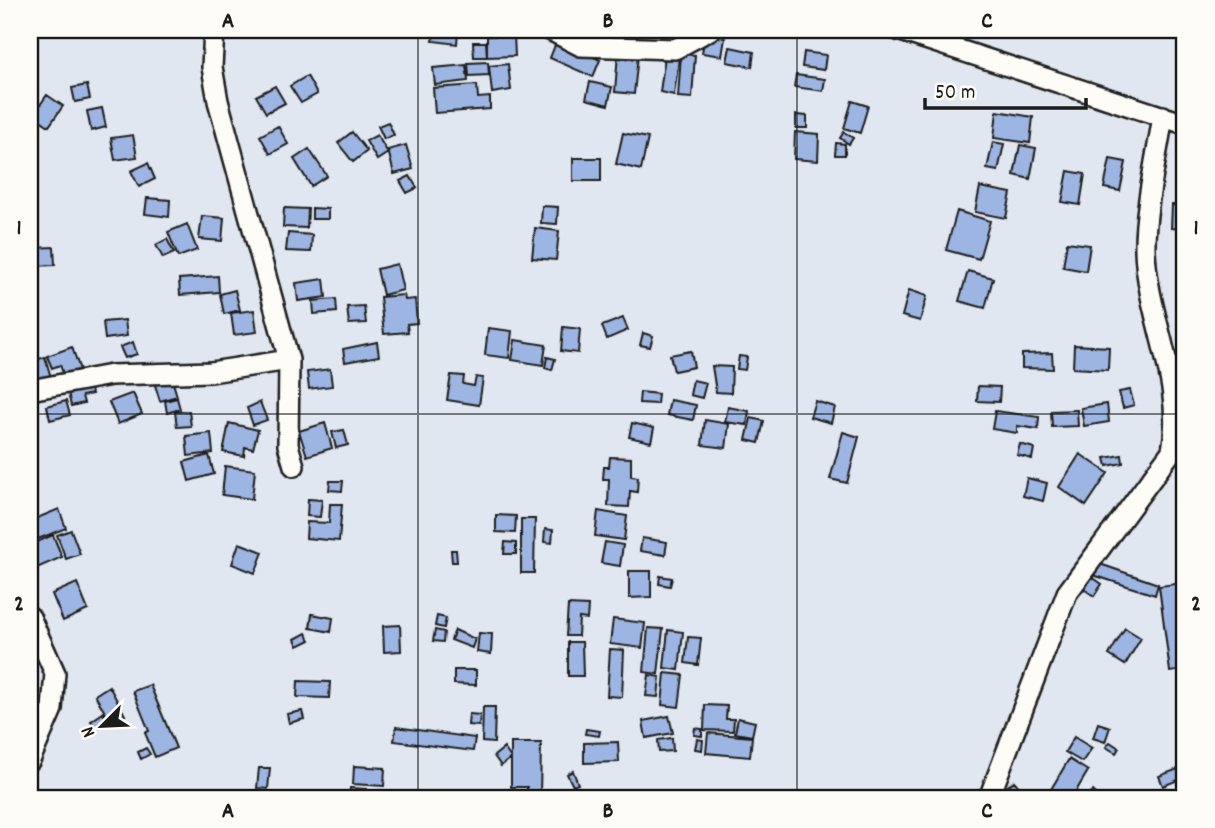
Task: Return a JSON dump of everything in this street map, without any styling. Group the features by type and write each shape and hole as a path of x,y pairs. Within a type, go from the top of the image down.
{"street":[{"path":"215,30 212,67 218,101 289,360 288,445 295,466"},
{"path":"550,30 581,46 675,49 710,30"},
{"path":"898,30 1185,124"},
{"path":"989,798 1067,593 1172,451 1177,423 1175,397 1150,297 1145,248 1163,116"},
{"path":"30,390 111,375 211,372 289,360"},
{"path":"30,617 55,673 52,709 30,760"}],"building":[{"path":"434,30 458,30 457,44 433,41"},
{"path":"514,35 515,56 487,57 487,36"},
{"path":"705,35 725,38 722,56 702,53"},
{"path":"557,40 600,60 593,77 550,58"},
{"path":"473,42 486,42 487,57 474,57"},
{"path":"730,47 754,52 752,67 727,62"},
{"path":"804,52 826,55 824,70 802,67"},
{"path":"618,53 638,55 634,94 615,92"},
{"path":"681,54 695,55 692,98 678,97"},
{"path":"665,56 679,58 674,95 660,92"},
{"path":"488,62 489,75 469,76 468,63"},
{"path":"508,64 511,90 492,93 489,66"},
{"path":"466,65 468,81 435,85 433,68"},
{"path":"796,75 825,79 823,91 794,87"},
{"path":"307,76 317,94 301,103 290,86"},
{"path":"590,82 612,87 608,105 586,99"},
{"path":"87,85 90,99 75,102 72,88"},
{"path":"477,85 478,98 490,97 490,109 435,113 433,88"},
{"path":"275,86 285,103 266,113 256,96"},
{"path":"47,95 63,106 49,126 33,115"},
{"path":"852,101 868,106 860,133 844,128"},
{"path":"102,108 106,127 91,131 87,111"},
{"path":"997,111 1033,117 1030,143 994,138"},
{"path":"796,115 807,116 807,128 796,128"},
{"path":"388,122 394,135 384,139 378,126"},
{"path":"278,126 288,144 270,154 260,136"},
{"path":"352,132 367,151 353,162 338,143"},
{"path":"795,132 819,134 818,161 794,159"},
{"path":"844,132 853,138 849,144 840,138"},
{"path":"623,133 648,138 641,170 616,164"},
{"path":"133,135 137,157 115,160 111,138"},
{"path":"377,135 388,153 377,160 366,141"},
{"path":"993,142 1004,144 998,171 987,169"},
{"path":"836,143 845,144 845,155 835,155"},
{"path":"406,145 413,169 394,174 388,150"},
{"path":"1020,145 1036,148 1030,179 1014,175"},
{"path":"309,149 327,176 311,186 294,159"},
{"path":"573,158 601,158 601,181 573,181"},
{"path":"1110,159 1126,162 1120,191 1104,188"},
{"path":"148,163 155,179 139,187 131,171"},
{"path":"1068,171 1085,174 1080,205 1062,202"},
{"path":"410,176 417,188 407,193 400,181"},
{"path":"980,187 1011,193 1006,218 975,212"},
{"path":"147,198 170,200 169,217 145,214"},
{"path":"1172,205 1185,205 1185,229 1171,228"},
{"path":"542,206 558,207 557,224 541,223"},
{"path":"284,208 308,209 307,228 283,227"},
{"path":"312,208 328,209 328,219 312,219"},
{"path":"957,211 990,221 979,259 946,250"},
{"path":"202,216 224,218 222,241 199,239"},
{"path":"187,224 197,250 178,257 168,232"},
{"path":"535,228 559,231 556,260 532,258"},
{"path":"288,233 312,235 311,252 286,251"},
{"path":"167,239 174,253 163,258 156,245"},
{"path":"1067,242 1090,245 1086,271 1063,267"},
{"path":"54,247 55,265 34,266 33,248"},
{"path":"397,264 403,290 383,295 377,269"},
{"path":"968,271 993,278 985,308 959,301"},
{"path":"218,276 219,292 180,295 179,279"},
{"path":"324,279 326,297 298,301 296,283"},
{"path":"235,290 240,310 224,314 220,294"},
{"path":"909,290 927,296 920,321 902,316"},
{"path":"30,294 39,321 30,324"},
{"path":"404,295 405,300 415,299 417,323 407,324 408,332 384,334 380,297"},
{"path":"336,299 337,312 314,314 313,301"},
{"path":"364,306 366,323 349,324 347,307"},
{"path":"254,310 257,332 234,335 231,313"},
{"path":"623,318 628,330 607,339 602,326"},
{"path":"125,320 127,336 105,339 103,322"},
{"path":"563,327 580,329 578,353 561,351"},
{"path":"488,328 512,331 509,358 485,355"},
{"path":"643,333 653,336 650,347 640,345"},
{"path":"515,340 546,345 543,365 512,360"},
{"path":"133,342 137,354 125,358 120,347"},
{"path":"377,342 379,356 345,362 343,349"},
{"path":"1074,345 1109,347 1108,370 1073,368"},
{"path":"72,347 81,373 65,379 60,365 52,368 47,356"},
{"path":"691,351 694,367 674,371 670,355"},
{"path":"1052,353 1053,369 1022,368 1022,354"},
{"path":"739,356 747,357 745,370 737,369"},
{"path":"45,357 52,381 36,386 30,362"},
{"path":"547,357 555,359 552,370 545,368"},
{"path":"712,366 732,367 731,393 716,392"},
{"path":"330,369 332,386 309,389 307,372"},
{"path":"451,375 464,376 463,384 474,386 476,377 483,378 479,405 447,400"},
{"path":"171,376 177,396 160,401 154,382"},
{"path":"693,380 706,383 702,398 690,395"},
{"path":"89,383 92,394 82,396 84,403 71,406 67,388"},
{"path":"978,386 1000,387 999,402 977,401"},
{"path":"1130,390 1134,405 1123,408 1119,392"},
{"path":"640,392 658,394 657,404 639,403"},
{"path":"133,393 142,414 118,424 109,402"},
{"path":"177,398 180,409 167,413 165,401"},
{"path":"670,400 696,405 693,420 667,415"},
{"path":"66,401 70,415 50,420 47,406"},
{"path":"815,401 835,407 831,423 810,417"},
{"path":"260,402 267,420 253,425 247,408"},
{"path":"1107,404 1109,422 1084,426 1081,408"},
{"path":"728,407 749,411 747,425 725,422"},
{"path":"1077,410 1078,426 1052,427 1051,411"},
{"path":"189,411 191,426 177,427 175,412"},
{"path":"995,411 1039,417 1038,429 1017,426 1017,433 992,429"},
{"path":"751,418 764,421 759,443 746,440"},
{"path":"705,420 729,424 726,448 702,445"},
{"path":"229,423 258,430 253,449 245,447 244,456 223,452"},
{"path":"325,423 332,448 307,456 299,431"},
{"path":"632,423 654,428 651,442 629,437"},
{"path":"344,430 348,445 336,448 332,432"},
{"path":"843,432 859,437 847,483 830,479"},
{"path":"211,433 213,453 188,456 186,436"},
{"path":"1020,444 1034,448 1032,459 1017,455"},
{"path":"1080,454 1108,473 1086,506 1059,487"},
{"path":"209,455 214,474 189,481 184,462"},
{"path":"1122,455 1123,463 1107,466 1105,458"},
{"path":"610,457 631,458 631,476 638,477 637,492 630,491 629,507 608,506 609,479 603,479 604,467 609,467"},
{"path":"225,466 255,470 252,499 222,495"},
{"path":"1027,478 1047,483 1043,501 1023,496"},
{"path":"330,481 343,481 342,491 329,490"},
{"path":"308,499 322,500 320,517 307,516"},
{"path":"330,504 342,504 339,541 306,538 307,522 329,523"},
{"path":"59,509 66,528 38,539 30,521"},
{"path":"598,511 627,516 624,540 595,536"},
{"path":"496,515 516,516 515,533 496,532"},
{"path":"521,519 535,519 534,573 521,573"},
{"path":"545,529 553,530 552,543 544,542"},
{"path":"71,530 80,554 66,559 57,535"},
{"path":"53,535 62,557 37,568 30,545"},
{"path":"642,538 667,542 665,555 640,551"},
{"path":"505,542 516,543 516,554 504,554"},
{"path":"605,542 623,545 620,566 601,563"},
{"path":"239,543 263,552 255,573 232,564"},
{"path":"451,550 456,550 457,562 452,562"},
{"path":"1097,563 1158,584 1155,595 1093,575"},
{"path":"629,571 651,571 651,597 629,598"},
{"path":"660,576 672,578 670,586 659,584"},
{"path":"1092,577 1102,584 1094,596 1084,589"},
{"path":"77,583 88,610 63,621 52,594"},
{"path":"1183,583 1185,670 1170,672 1159,586"},
{"path":"568,605 588,606 587,619 579,618 578,636 566,636"},
{"path":"312,614 333,618 331,632 310,628"},
{"path":"437,616 446,618 444,628 435,626"},
{"path":"613,619 645,623 642,648 610,644"},
{"path":"400,625 401,651 384,652 383,626"},
{"path":"648,628 663,629 658,674 644,672"},
{"path":"1125,628 1141,638 1125,665 1109,655"},
{"path":"435,630 444,632 443,642 433,641"},
{"path":"455,630 475,639 472,648 451,640"},
{"path":"668,630 683,632 679,670 664,668"},
{"path":"306,633 310,640 298,646 295,639"},
{"path":"479,633 492,634 491,654 477,652"},
{"path":"688,637 701,638 698,665 685,663"},
{"path":"568,642 582,642 583,676 568,676"},
{"path":"610,649 624,650 622,697 607,696"},
{"path":"454,670 476,670 476,685 454,684"},
{"path":"665,673 683,675 679,707 662,705"},
{"path":"649,675 660,677 658,697 646,696"},
{"path":"298,681 330,682 329,698 297,697"},
{"path":"150,685 176,748 155,757 145,733 149,731 133,691"},
{"path":"109,686 125,715 111,723 95,695"},
{"path":"30,701 41,707 34,722 30,720"},
{"path":"705,705 727,706 726,719 734,719 733,731 704,730"},
{"path":"483,707 495,707 494,743 482,742"},
{"path":"302,711 304,719 289,723 287,714"},
{"path":"103,713 108,722 96,729 91,721"},
{"path":"469,714 480,715 479,726 468,725"},
{"path":"669,716 673,733 646,738 643,721"},
{"path":"738,718 755,722 752,736 735,733"},
{"path":"1098,723 1110,727 1105,742 1093,738"},
{"path":"396,727 475,738 473,751 394,741"},
{"path":"695,728 702,729 702,736 694,735"},
{"path":"586,729 600,731 599,736 585,734"},
{"path":"708,733 752,737 750,757 706,753"},
{"path":"1074,737 1092,748 1082,762 1065,752"},
{"path":"672,738 673,751 659,752 658,740"},
{"path":"697,739 703,740 702,750 695,749"},
{"path":"618,742 619,762 584,763 584,743"},
{"path":"1110,742 1119,748 1116,753 1106,747"},
{"path":"511,743 541,743 540,798 527,798 527,787 511,787"},
{"path":"146,748 150,754 141,759 138,752"},
{"path":"504,748 511,758 501,766 494,756"},
{"path":"1069,759 1088,771 1072,798 1050,798 1047,796"},
{"path":"354,766 385,768 384,786 353,784"},
{"path":"259,768 270,768 268,789 257,788"},
{"path":"1178,769 1181,779 1163,786 1159,776"},
{"path":"573,771 578,784 573,786 567,774"},
{"path":"1014,781 1029,798 996,796"},
{"path":"350,788 366,789 365,798 349,797"},
{"path":"1093,791 1100,798 1085,798"},
{"path":"307,795 307,798 284,798 284,796"}]}
